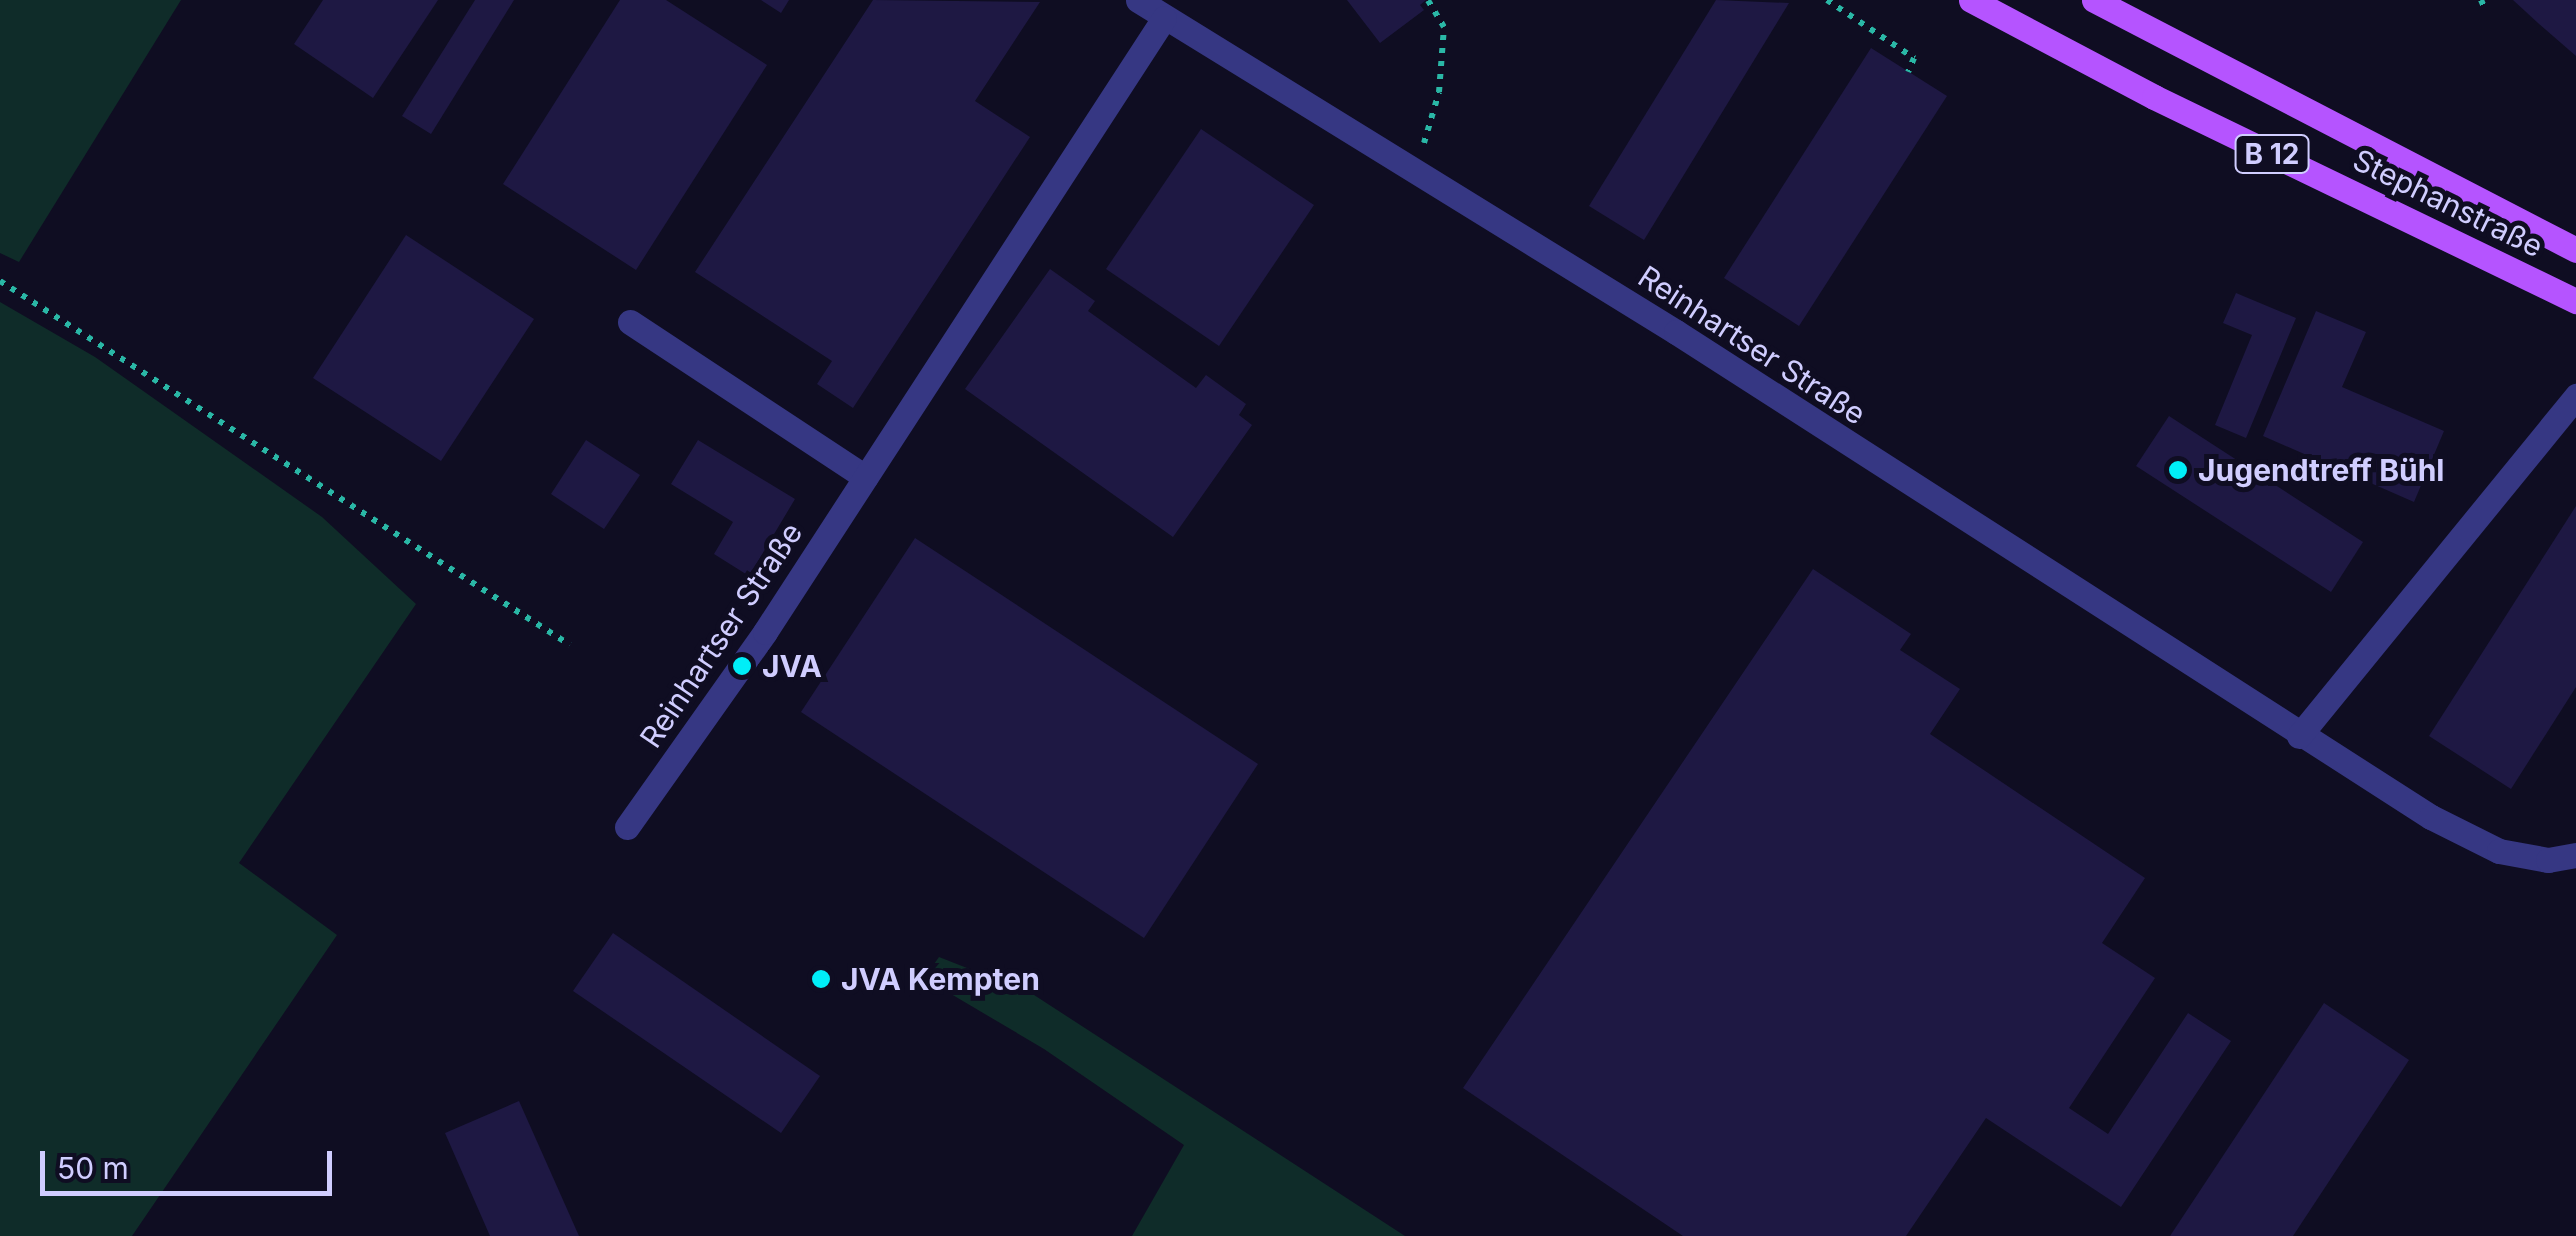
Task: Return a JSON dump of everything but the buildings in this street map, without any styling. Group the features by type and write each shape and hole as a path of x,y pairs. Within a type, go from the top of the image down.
{"main road":[{"name":"Stephanstraße","path":"1971,0 2154,97 2576,301"},
{"name":"Stephanstraße","path":"2094,0 2576,250"}],"street":[{"name":"Reinhartser Straße","path":"1138,0 1676,332 2300,736 2499,851 2548,860 2576,855"},
{"name":"Reinhartser Straße","path":"627,828 865,476 1164,18"},
{"path":"630,322 865,476"},
{"path":"2300,736 2576,396"}],"path":[{"path":"1415,173 1440,76 1444,27 1428,0"},
{"path":"1827,0 1914,58 1908,72"},
{"path":"2481,0 2485,10"},
{"path":"0,281 570,645"}],"green space":[{"path":"0,0 181,0 19,262 0,253"},
{"path":"0,302 95,357 322,517 416,604 239,863 337,935 132,1236 0,1236"},
{"path":"939,957 1031,993 1405,1236 1132,1236 1184,1145 1044,1049 924,978"}],"place":[{"name":"Jugendtreff Bühl","path":"2178,470"},
{"name":"JVA","path":"742,666"},
{"name":"JVA Kempten","path":"821,979"}]}
